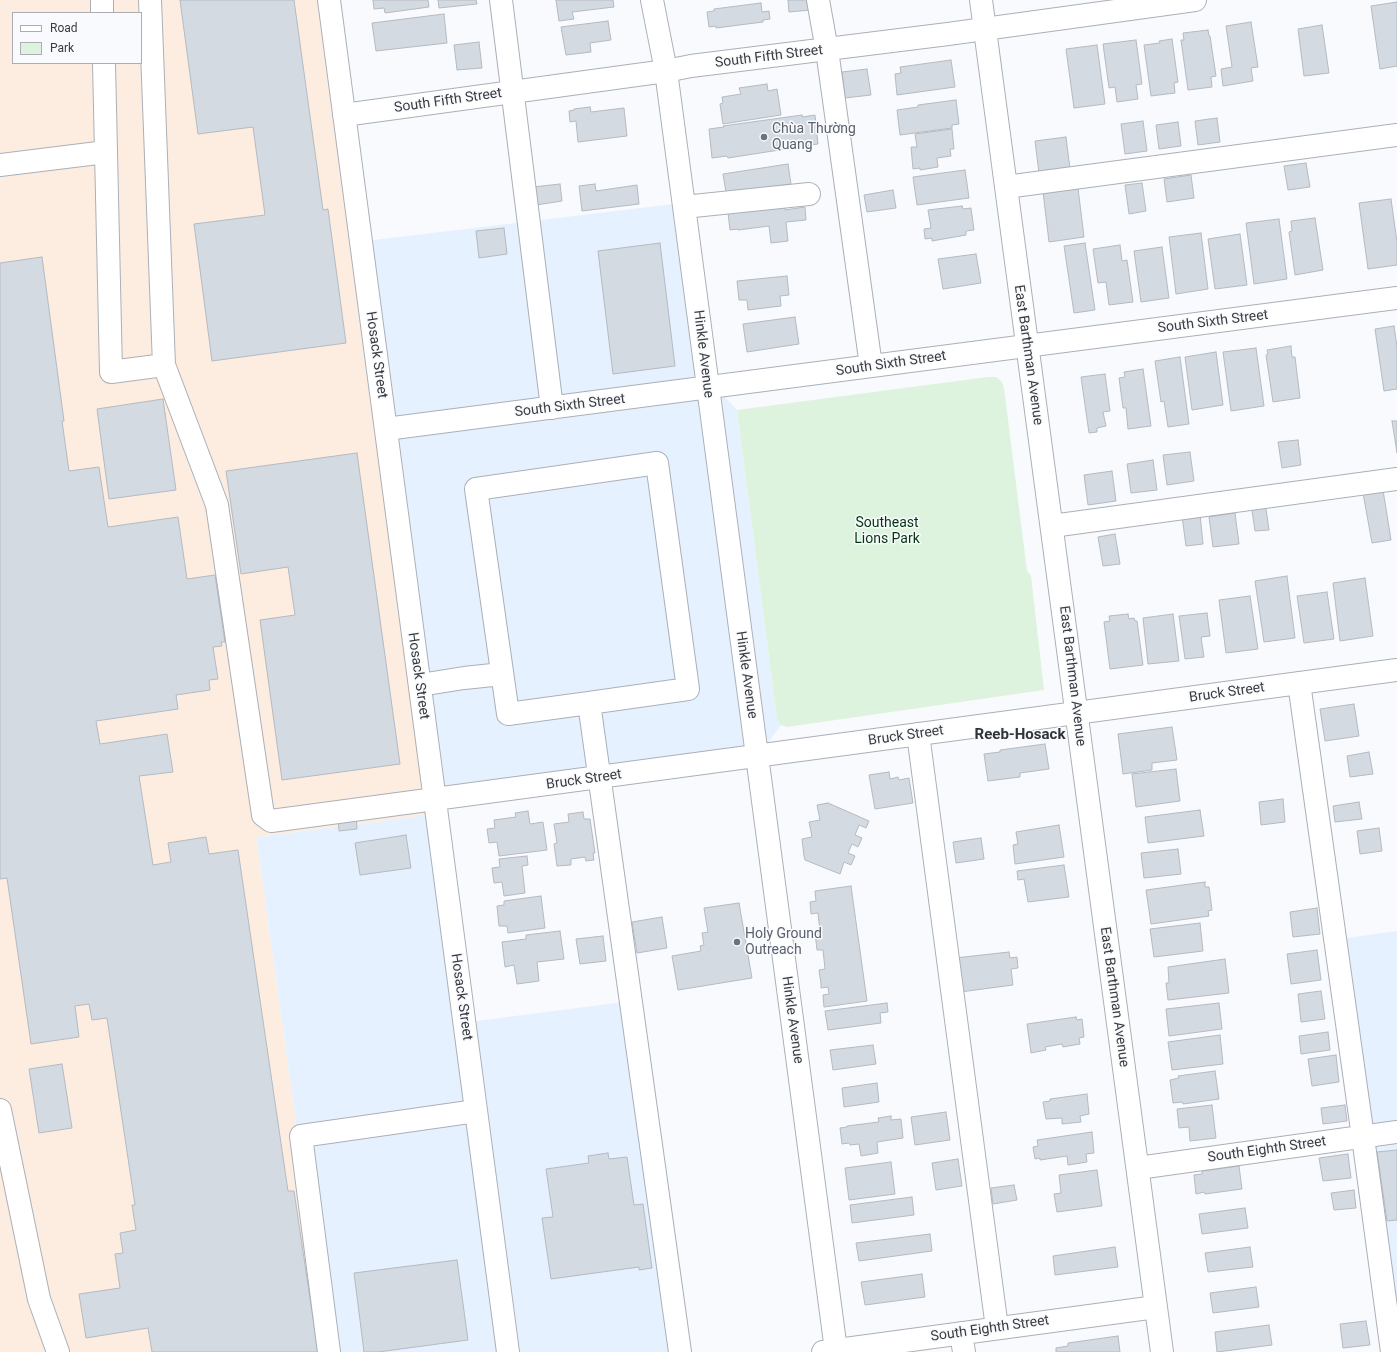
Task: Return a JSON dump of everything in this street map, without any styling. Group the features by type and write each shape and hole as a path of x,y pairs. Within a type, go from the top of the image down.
{"street":[{"path":"102,0 102,12"},
{"name":"Bruck Street","path":"150,0 164,365 217,505 263,816 271,821 1397,670"},
{"name":"Hosack Street","path":"329,0 420,685 424,801 476,1111 508,1352"},
{"path":"501,0 552,408"},
{"name":"Hinkle Avenue","path":"652,0 666,71 757,756 830,1351"},
{"path":"818,0 827,50 871,366"},
{"name":"East Barthman Avenue","path":"981,0 1162,1352"},
{"name":"South Fifth Street","path":"344,115 666,71 691,66 827,50 1195,0"},
{"path":"104,64 111,372 164,365"},
{"path":"1006,187 1397,135"},
{"path":"0,164 106,152"},
{"path":"684,207 809,194"},
{"name":"South Sixth Street","path":"386,429 1397,298"},
{"path":"657,463 688,689 589,703 508,714 476,489 657,463"},
{"path":"1052,526 1397,479"},
{"path":"420,685 502,674"},
{"path":"1299,683 1392,1352"},
{"path":"589,703 680,1352"},
{"path":"918,734 997,1328"},
{"path":"0,1110 39,1299 58,1352"},
{"path":"329,1352 301,1136 476,1111"},
{"name":"South Eighth Street","path":"1138,1168 1397,1132"},
{"name":"South Eighth Street","path":"830,1351 962,1343 997,1328 1156,1307"}],"shaded area":[{"path":"0,0 334,0 442,813 256,837 328,1352 0,1352"},
{"path":"682,203 711,382 737,410 777,719 781,725 759,755 440,798 366,241"},
{"path":"442,813 469,1022 631,1001 676,1352 328,1352 256,837"},
{"path":"1397,931 1397,1352 1339,939"}],"green space":[{"name":"Southeast Lions Park","path":"996,377 1002,382 1004,388 1027,571 1031,576 1044,690 787,727 781,725 777,719 737,410"}],"building":[{"path":"180,0 294,0 323,210 328,209 346,343 212,361 194,224 265,215 253,127 198,134"},
{"path":"373,0 428,0 429,7 385,13 384,8 374,9"},
{"path":"438,0 476,0 477,4 439,8"},
{"path":"556,0 613,0 614,7 572,12 574,19 559,21"},
{"path":"788,0 809,0 811,10 789,12"},
{"path":"1397,2 1397,66 1380,69 1371,6"},
{"path":"761,3 762,12 769,11 770,19 763,20 763,22 716,28 716,26 709,27 707,12 714,11 714,9"},
{"path":"444,14 447,43 376,51 372,23"},
{"path":"608,21 611,40 590,43 591,52 566,55 561,27"},
{"path":"1251,22 1258,67 1251,68 1253,81 1223,86 1221,69 1232,67 1226,26"},
{"path":"1322,25 1329,73 1304,76 1298,29"},
{"path":"1208,30 1216,76 1211,77 1212,87 1188,90 1181,40 1184,40 1183,33"},
{"path":"1172,39 1178,82 1174,83 1175,93 1151,96 1144,45 1160,43 1159,41"},
{"path":"1136,40 1142,84 1136,85 1138,99 1117,102 1115,87 1109,88 1103,44"},
{"path":"479,42 482,68 457,70 454,45"},
{"path":"1097,45 1105,104 1074,108 1066,49"},
{"path":"951,60 955,87 897,95 895,74 901,73 900,67"},
{"path":"867,69 871,95 845,98 842,72"},
{"path":"767,84 768,91 777,89 781,115 723,124 720,104 723,103 722,97 741,94 739,88"},
{"path":"956,100 959,124 952,125 952,128 900,135 897,110 918,107 918,105"},
{"path":"590,107 591,112 624,108 627,136 578,142 576,121 570,122 569,111"},
{"name":"Chùa Thường Quang","path":"802,115 802,117 815,115 818,144 728,158 727,156 712,158 709,129"},
{"path":"1217,118 1220,142 1198,145 1195,121"},
{"path":"1143,121 1147,151 1125,154 1121,124"},
{"path":"1178,122 1181,146 1159,149 1156,125"},
{"path":"952,129 954,149 950,149 951,156 937,158 938,167 920,170 920,168 913,169 911,147 917,147 915,134"},
{"path":"1066,137 1070,169 1039,173 1035,141"},
{"path":"1306,163 1310,187 1288,190 1284,166"},
{"path":"788,164 791,184 726,192 723,174"},
{"path":"965,170 969,198 917,205 913,177"},
{"path":"1191,175 1194,198 1167,202 1164,179"},
{"path":"1142,183 1146,211 1129,214 1125,185"},
{"path":"560,184 562,201 536,205 533,187"},
{"path":"595,184 596,191 637,185 639,204 582,211 579,186"},
{"path":"1078,188 1084,237 1049,242 1043,192"},
{"path":"893,190 896,208 867,212 864,195"},
{"path":"1391,199 1397,242 1397,265 1368,269 1359,203"},
{"path":"784,204 785,210 805,207 806,220 786,222 788,241 771,243 769,226 730,230 728,213"},
{"path":"962,206 963,209 971,208 974,230 966,231 966,235 932,241 932,238 925,239 924,229 931,228 928,210"},
{"path":"1315,218 1323,270 1295,275 1289,232 1292,231 1291,221"},
{"path":"1279,219 1287,279 1254,284 1246,223"},
{"path":"504,228 507,254 479,258 476,231"},
{"path":"1201,233 1208,289 1176,294 1169,237"},
{"path":"1240,234 1247,285 1215,289 1208,239"},
{"path":"660,243 675,366 613,374 598,251"},
{"path":"1085,243 1095,310 1074,313 1064,246"},
{"path":"1120,245 1122,261 1127,260 1133,302 1109,305 1106,282 1098,283 1093,249"},
{"path":"1162,247 1169,298 1141,302 1134,251"},
{"path":"976,254 981,283 943,289 938,259"},
{"path":"42,257 64,421 62,421 69,471 99,467 108,527 178,517 187,579 215,575 225,642 221,642 222,646 213,647 218,679 209,680 210,690 176,695 178,709 96,721 100,744 167,734 173,772 139,776 153,865 171,862 168,843 206,837 209,854 238,850 288,1191 294,1191 318,1352 152,1352 148,1328 86,1338 79,1294 120,1288 115,1254 123,1253 120,1233 136,1230 132,1205 135,1205 107,1018 92,1020 89,1004 75,1006 79,1037 31,1044 7,878 0,879 0,263"},
{"path":"787,276 789,295 780,296 781,306 748,310 747,300 739,300 737,281"},
{"path":"795,317 799,344 747,352 743,324"},
{"path":"1394,326 1397,347 1397,389 1384,391 1375,329"},
{"path":"1291,346 1292,357 1295,357 1300,398 1273,402 1266,355 1268,354 1267,350"},
{"path":"1256,348 1264,406 1231,411 1223,352"},
{"path":"1216,352 1223,405 1192,410 1185,357"},
{"path":"1180,357 1189,424 1168,427 1164,401 1161,402 1155,361"},
{"path":"1143,369 1151,426 1128,429 1126,408 1123,408 1119,378 1125,377 1124,372"},
{"path":"1105,374 1110,411 1103,412 1106,426 1097,428 1097,432 1089,433 1081,377"},
{"path":"163,399 176,490 109,499 97,409"},
{"path":"1392,421 1397,421 1397,453"},
{"path":"1298,440 1301,465 1282,468 1278,442"},
{"path":"1190,452 1194,481 1167,485 1163,455"},
{"path":"357,453 400,764 282,780 260,620 295,615 288,567 241,574 226,471"},
{"path":"1153,460 1157,490 1131,493 1127,464"},
{"path":"1112,471 1116,501 1088,505 1084,475"},
{"path":"1383,490 1391,540 1372,543 1363,493"},
{"path":"1265,502 1269,530 1255,531 1251,504"},
{"path":"1235,513 1239,544 1213,547 1209,517"},
{"path":"1200,514 1203,544 1186,546 1182,516"},
{"path":"1115,534 1120,564 1103,566 1098,537"},
{"path":"1287,576 1295,638 1264,642 1255,581"},
{"path":"1365,578 1373,636 1340,641 1333,583"},
{"path":"1327,592 1334,639 1304,643 1297,596"},
{"path":"1250,596 1258,649 1226,653 1219,600"},
{"path":"1207,613 1210,636 1201,637 1204,657 1185,659 1179,616"},
{"path":"1128,614 1129,619 1134,618 1135,621 1137,621 1143,665 1110,669 1104,622 1110,621 1109,616"},
{"path":"1173,614 1179,661 1148,664 1143,618"},
{"path":"1354,704 1359,736 1325,741 1320,709"},
{"path":"1172,727 1177,760 1152,763 1152,770 1123,774 1118,734"},
{"path":"1045,744 1049,769 1020,773 1020,777 988,781 984,754 1000,752 1000,750"},
{"path":"1369,752 1373,774 1350,777 1347,756"},
{"path":"1176,769 1180,801 1136,807 1132,774"},
{"path":"889,772 890,779 898,777 899,780 909,778 913,803 875,809 869,775"},
{"path":"1283,799 1285,822 1261,825 1259,802"},
{"path":"1359,802 1362,819 1335,822 1333,806"},
{"path":"828,803 869,821 866,828 859,825 855,835 862,838 858,847 852,844 848,853 855,856 851,865 844,862 840,874 805,860 804,856 802,839 812,837 809,822 820,820 817,805"},
{"path":"1200,810 1204,836 1148,843 1145,817"},
{"path":"528,811 530,824 543,822 547,850 499,856 497,842 489,843 487,829 495,828 494,820 516,817 515,813"},
{"path":"583,812 584,819 590,819 595,853 593,853 594,860 586,861 585,857 571,859 571,865 557,866 554,844 557,843 554,824 569,822 568,814"},
{"path":"356,815 357,829 339,831 338,817"},
{"path":"1059,825 1064,857 1015,864 1013,845 1018,844 1016,832"},
{"path":"1379,828 1382,851 1360,854 1357,831"},
{"path":"406,835 411,868 360,875 355,843"},
{"path":"981,838 984,859 956,863 953,842"},
{"path":"1178,849 1181,874 1144,878 1141,853"},
{"path":"527,856 528,865 522,866 525,893 504,896 502,882 494,883 492,868 500,867 499,859"},
{"path":"1064,865 1069,897 1028,902 1024,879 1018,880 1017,871"},
{"path":"1205,882 1205,887 1209,887 1212,910 1208,911 1209,916 1151,924 1146,890"},
{"path":"851,886 867,1001 824,1007 823,995 829,994 828,987 821,988 819,970 825,969 823,950 817,950 815,933 820,932 818,913 811,914 810,902 816,901 815,891"},
{"path":"541,896 545,928 508,933 507,926 499,926 497,906 504,905 504,901"},
{"path":"739,903 752,978 678,990 672,956 701,951 700,946 704,945 702,933 708,932 704,908"},
{"path":"1317,908 1320,934 1293,937 1290,912"},
{"path":"662,917 667,948 637,953 632,922"},
{"path":"1200,923 1203,951 1154,957 1150,929"},
{"path":"560,931 564,959 537,962 539,981 517,984 514,965 505,967 502,942 526,939 526,935"},
{"path":"603,936 606,961 580,964 576,939"},
{"path":"1317,950 1321,980 1291,984 1287,954"},
{"path":"1009,952 1010,958 1017,957 1018,968 1011,969 1013,985 960,992 955,958"},
{"path":"1225,959 1229,993 1168,1000 1166,983 1169,983 1168,967"},
{"path":"1321,991 1325,1019 1301,1022 1298,994"},
{"path":"887,1003 888,1012 880,1013 881,1023 828,1030 825,1011"},
{"path":"1219,1003 1222,1029 1169,1036 1166,1009"},
{"path":"1076,1017 1077,1020 1082,1019 1084,1037 1079,1038 1080,1044 1063,1047 1062,1044 1045,1047 1046,1050 1031,1053 1027,1024"},
{"path":"1328,1032 1330,1050 1301,1054 1299,1036"},
{"path":"1220,1035 1223,1064 1172,1070 1168,1042"},
{"path":"873,1045 876,1064 833,1070 830,1050"},
{"path":"1336,1055 1339,1082 1312,1086 1308,1059"},
{"path":"62,1064 72,1128 39,1133 29,1069"},
{"path":"1215,1071 1219,1099 1183,1104 1182,1102 1173,1103 1170,1080 1179,1078 1178,1076"},
{"path":"877,1083 879,1102 844,1107 842,1088"},
{"path":"1087,1094 1089,1114 1080,1116 1081,1122 1062,1124 1062,1118 1046,1119 1043,1102 1050,1101 1050,1099"},
{"path":"1212,1105 1216,1138 1190,1141 1189,1127 1179,1128 1177,1109"},
{"path":"1345,1105 1347,1121 1323,1124 1321,1108"},
{"path":"946,1112 950,1140 915,1145 911,1117"},
{"path":"891,1116 891,1120 901,1119 903,1138 877,1142 878,1153 861,1156 859,1144 842,1144 840,1128 879,1122 878,1118"},
{"path":"1092,1132 1094,1153 1086,1154 1087,1162 1068,1165 1067,1156 1040,1160 1040,1158 1035,1159 1033,1147 1038,1146 1037,1140"},
{"path":"1397,1150 1397,1220 1387,1221 1377,1152"},
{"path":"608,1153 609,1159 627,1157 634,1205 643,1204 652,1268 639,1270 639,1267 551,1279 542,1218 553,1217 546,1169 589,1163 588,1156"},
{"path":"1348,1154 1351,1178 1323,1181 1319,1158"},
{"path":"958,1159 962,1186 936,1190 932,1163"},
{"path":"891,1162 895,1194 849,1200 845,1168"},
{"path":"1239,1166 1242,1189 1196,1194 1194,1175 1202,1174 1202,1171"},
{"path":"1097,1170 1102,1206 1057,1212 1054,1194 1061,1193 1059,1175"},
{"path":"1014,1185 1017,1200 993,1204 991,1188"},
{"path":"1354,1190 1356,1208 1334,1210 1331,1193"},
{"path":"912,1197 914,1215 852,1223 850,1205"},
{"path":"1245,1208 1248,1228 1202,1234 1199,1214"},
{"path":"930,1234 932,1251 859,1261 856,1243"},
{"path":"1115,1247 1118,1267 1055,1275 1053,1256"},
{"path":"1250,1247 1253,1267 1208,1272 1205,1253"},
{"path":"457,1260 468,1340 378,1352 364,1352 354,1273"},
{"path":"922,1274 925,1297 865,1305 861,1282"},
{"path":"1256,1287 1259,1307 1213,1313 1210,1293"},
{"path":"1366,1321 1370,1345 1343,1348 1340,1324"},
{"path":"1269,1325 1272,1345 1217,1352 1215,1332"},
{"path":"1118,1336 1120,1352 1056,1352 1056,1348 1068,1346 1068,1343"}],"place":[{"name":"Chùa Thường Quang","path":"764,137"},
{"name":"Holy Ground Outreach","path":"737,942"}],"district":[{"name":"Reeb-Hosack","path":"1020,735"}]}
